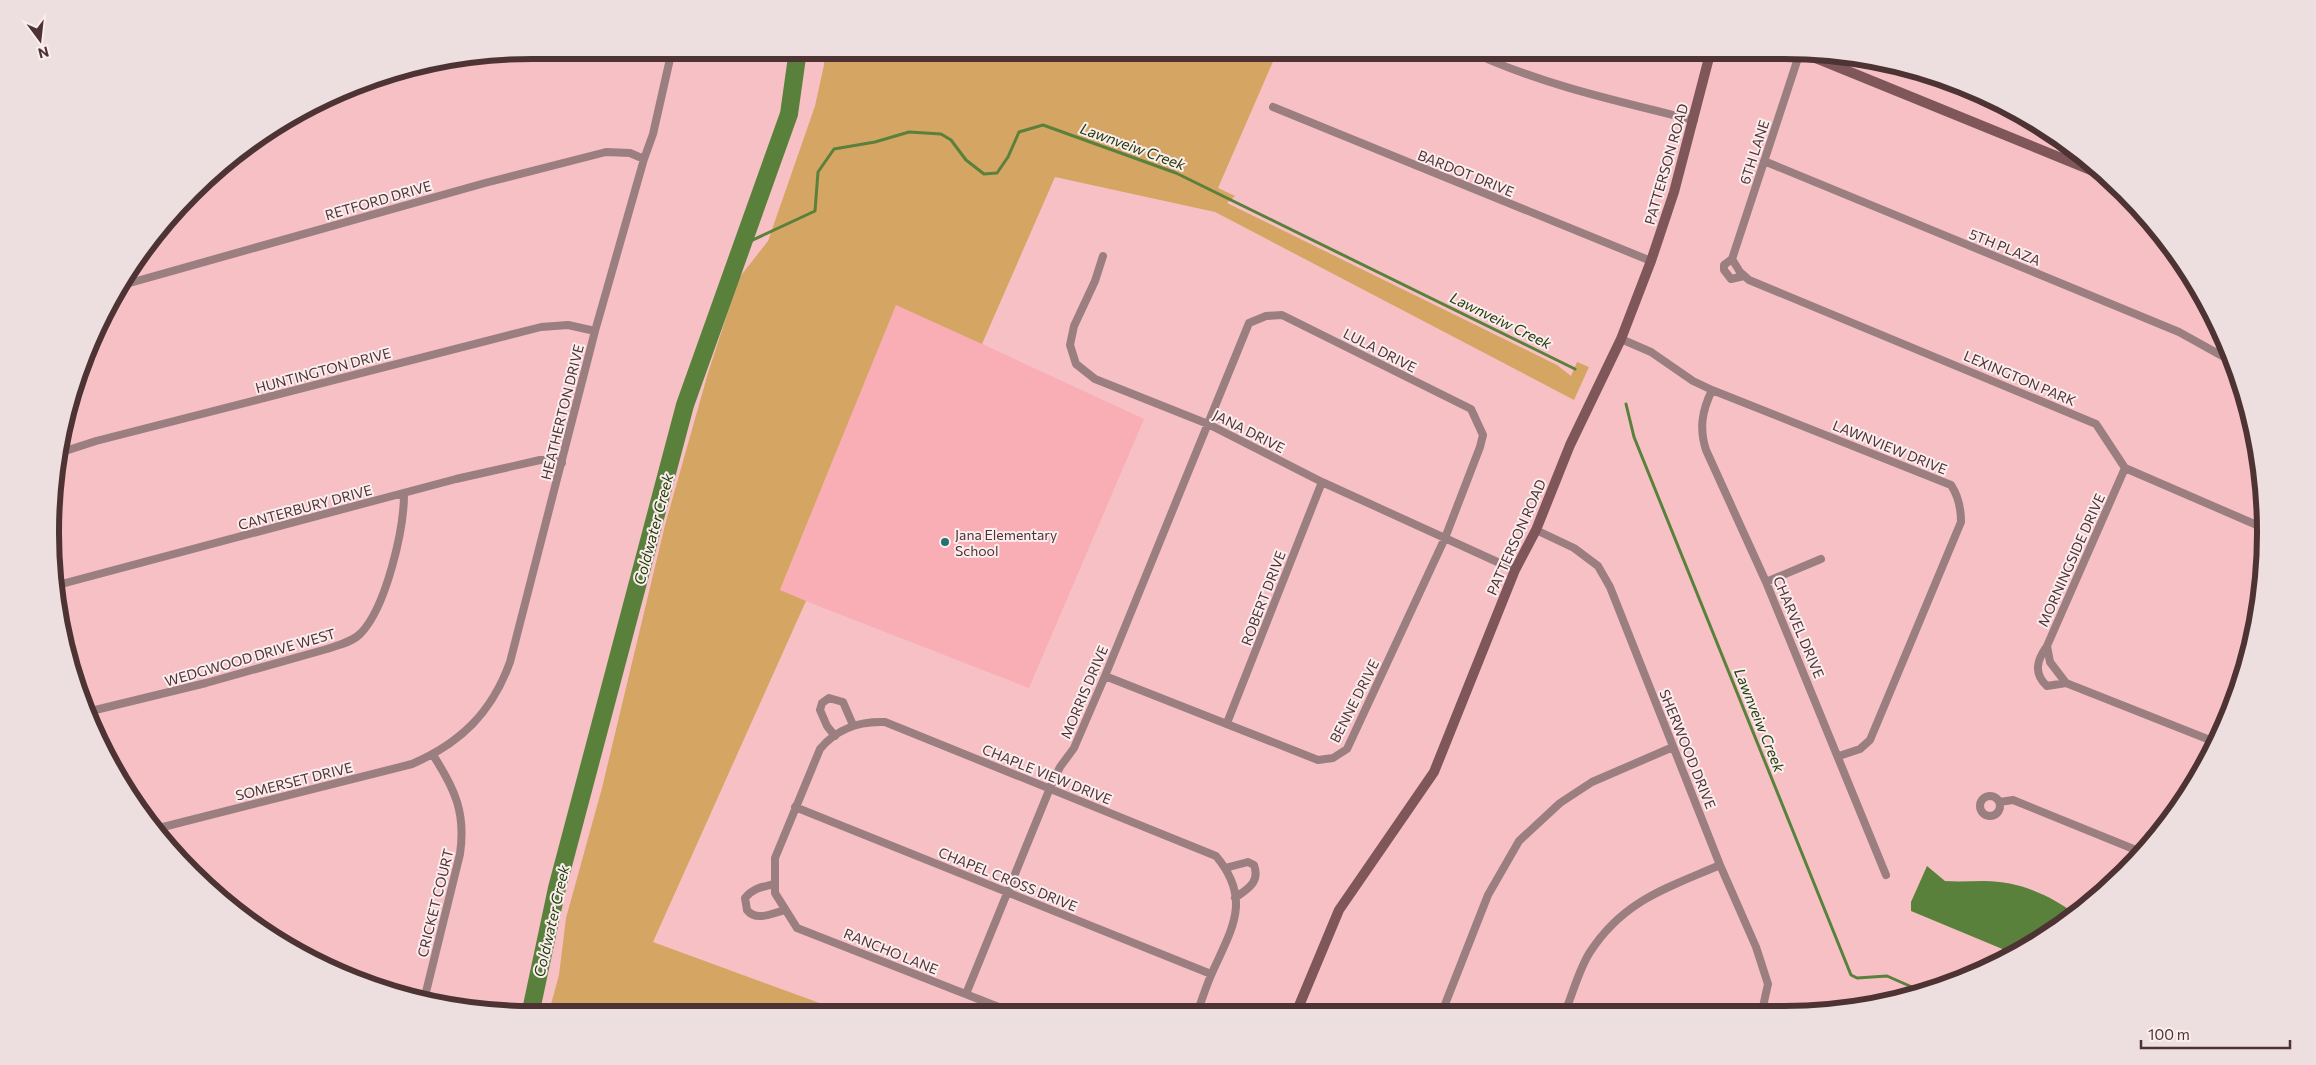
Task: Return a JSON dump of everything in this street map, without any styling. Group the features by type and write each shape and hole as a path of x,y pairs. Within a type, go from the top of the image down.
{"main road":[{"name":"PATTERSON ROAD","path":"1299,1006 1340,910 1434,772 1515,570 1536,530 1570,445 1621,339 1651,262 1674,192 1709,59"},
{"path":"1822,61 2086,168"}],"street":[{"name":"HEATHERTON DRIVE","path":"434,755 478,721 498,692 504,678 562,463 595,330 644,159 653,134 670,59"},
{"path":"1486,59 1576,92 1694,120"},
{"name":"6TH LANE","path":"1732,259 1798,59"},
{"name":"BARDOT DRIVE","path":"1273,107 1651,262"},
{"name":"RETFORD DRIVE","path":"130,283 485,183 606,152 630,153 644,159"},
{"name":"5TH PLAZA","path":"1764,161 2179,332 2223,356"},
{"name":"JANA DRIVE","path":"1103,256 1095,281 1074,326 1070,345 1076,364 1095,379 1208,424 1322,482 1515,570"},
{"path":"1732,259 1744,276"},
{"name":"LEXINGTON PARK","path":"1732,259 1724,265 1727,276 1731,279 1744,276 2096,424 2125,468"},
{"name":"LULA DRIVE","path":"1208,424 1249,323 1266,316 1282,315 1471,409 1483,435 1445,538"},
{"name":"HUNTINGTON DRIVE","path":"66,451 540,327 568,325 595,330"},
{"name":"LAWNVIEW DRIVE","path":"1621,339 1651,352 1693,380 1712,390 1950,485 1959,501 1961,522 1870,740 1860,749 1839,756"},
{"name":"CHARVEL DRIVE","path":"1712,390 1703,412 1702,435 1706,450 1766,582 1839,756 1886,875"},
{"name":"MORRIS DRIVE","path":"966,994 1050,788 1060,767 1074,748 1106,676 1208,424"},
{"name":"CANTERBURY DRIVE","path":"62,584 456,480 540,460 562,463"},
{"path":"2125,468 2257,525"},
{"name":"MORNINGSIDE DRIVE","path":"2066,683 2050,662 2047,646 2125,468"},
{"name":"ROBERT DRIVE","path":"1227,723 1322,482"},
{"name":"WEDGWOOD DRIVE WEST","path":"94,710 206,683 327,649 345,643 360,635 380,606 386,587 400,535 404,494"},
{"name":"SHERWOOD DRIVE","path":"1536,530 1574,548 1598,566 1610,587 1720,865 1756,947 1768,984 1763,1006"},
{"name":"BENNE DRIVE","path":"1106,676 1318,760 1333,758 1346,749 1445,538"},
{"path":"1766,582 1821,559"},
{"path":"2047,646 2038,660 2038,674 2047,686 2066,683 2209,741"},
{"path":"835,736 827,726 820,710 822,703 829,698 843,702 853,725"},
{"name":"CHAPLE VIEW DRIVE","path":"775,889 775,858 820,749 827,740 853,725 869,721 885,722 1216,856 1225,868"},
{"path":"1444,1006 1488,895 1519,841 1560,803 1592,782 1673,747"},
{"name":"SOMERSET DRIVE","path":"162,827 412,764 434,755"},
{"name":"CRICKET COURT","path":"425,993 460,854 462,838 460,809 455,794 434,755"},
{"path":"2000,802 2012,800 2135,850"},
{"name":"CHAPEL CROSS DRIVE","path":"795,807 1211,974"},
{"path":"1200,1006 1211,974 1232,933 1235,920 1235,898 1225,868 1248,862 1254,865 1257,874 1255,882 1235,898"},
{"path":"1567,1006 1589,954 1611,924 1644,899 1720,865"},
{"path":"775,889 758,888 749,894 745,898 747,910 754,916 761,916 785,910"},
{"name":"RANCHO LANE","path":"775,889 785,910 797,928 995,1006"}],"shaded area":[{"path":"824,59 1274,59 1218,188 1235,196 1227,203 1557,365 1571,376 1577,362 1589,367 1574,400 1215,212 1055,177 982,344 896,305 780,590 806,601 653,942 824,1006 550,1006 559,975 566,918 602,788 665,525 708,373 739,278 768,241 815,106"},
{"name":"Jana Elementary School","path":"896,304 1144,419 1029,688 780,591"},
{"path":"1927,866 1945,881 1984,881 2022,886 2045,895 2070,910 2047,926 2006,950 1911,911 1911,902"}],"waterway":[{"name":"Coldwater Creek","path":"532,1006 557,888 685,405 789,114 797,59"},
{"name":"Lawnveiw Creek","path":"742,245 815,211 818,172 834,149 875,142 909,132 941,134 951,140 966,160 984,174 997,173 1008,157 1019,132 1043,125 1176,173 1575,369"},
{"name":"Lawnveiw Creek","path":"1626,404 1634,437 1851,975 1857,978 1887,976 1914,988"}],"place":[{"name":"Jana Elementary School","path":"945,542"}]}
